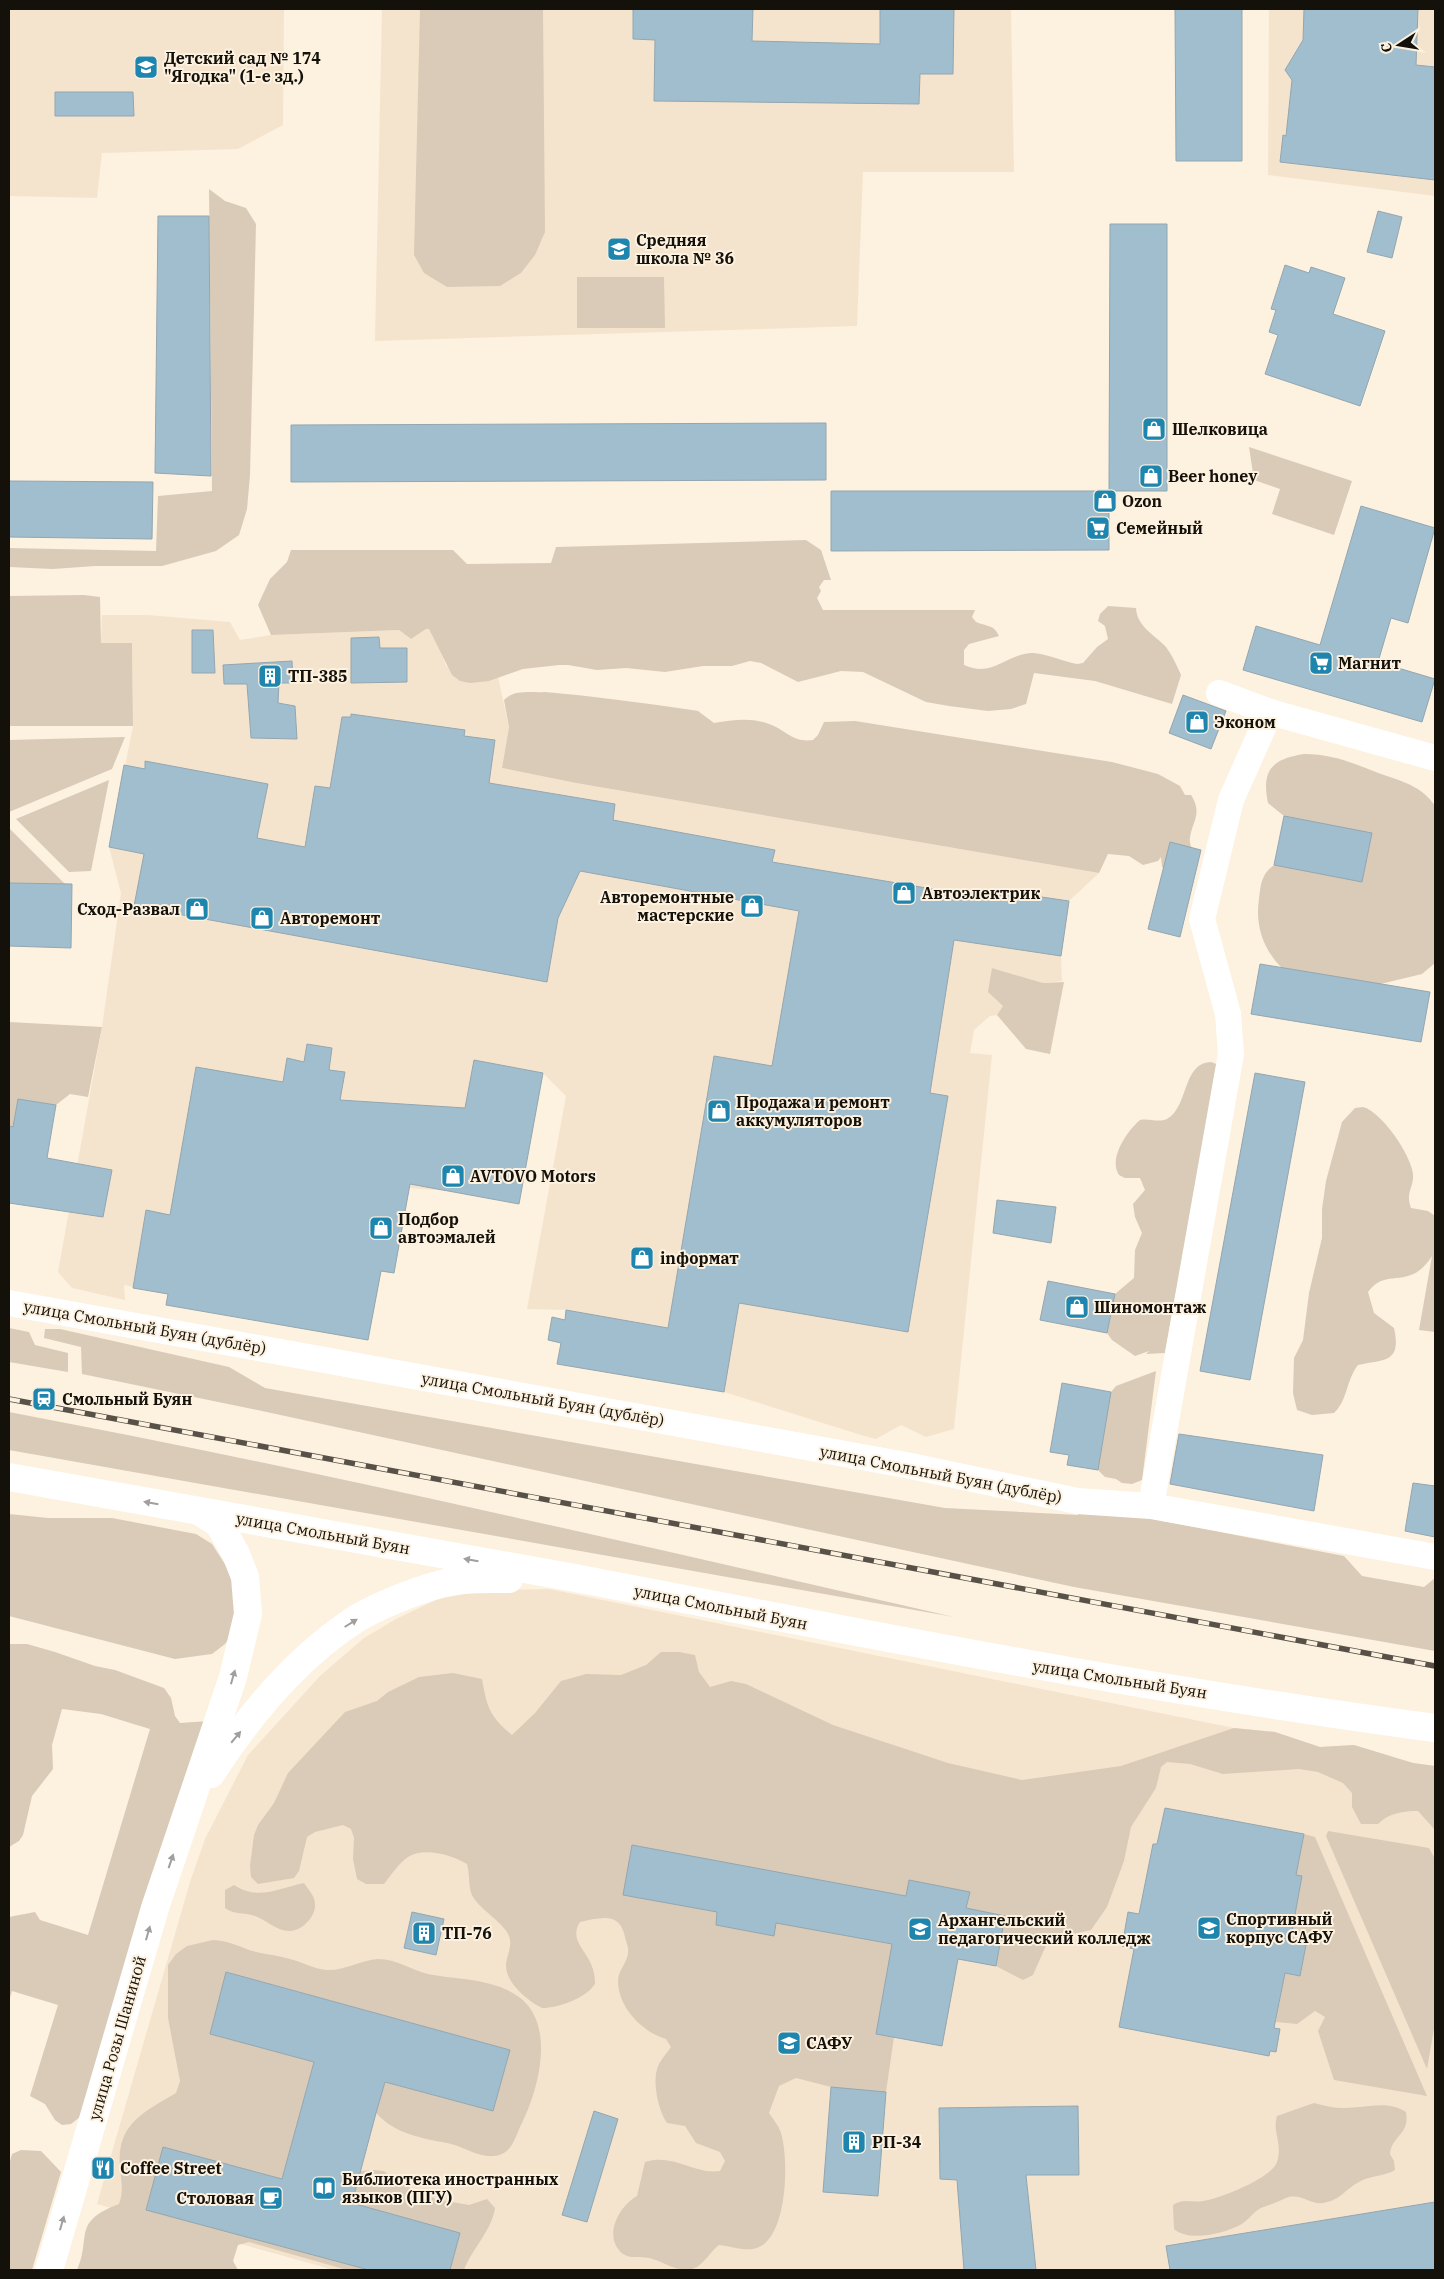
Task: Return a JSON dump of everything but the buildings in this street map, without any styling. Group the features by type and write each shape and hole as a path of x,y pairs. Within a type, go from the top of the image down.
{"main road":[{"name":"улица Смольный Буян","path":"9,1477 571,1578 948,1650 1340,1715 1435,1728"},
{"path":"189,1806 233,1677 248,1614 245,1577 236,1554 219,1524 199,1511"},
{"path":"189,1806 229,1746 278,1687 320,1647 352,1621 401,1598 442,1584 480,1579 571,1578"},
{"name":"улица Розы Шаниной","path":"49,2270 155,1908 189,1806"}],"street":[{"path":"1219,693 1270,712 1435,758"},
{"path":"1270,712 1231,800 1202,919 1228,1014 1231,1054 1150,1506 1435,1557"},
{"name":"улица Смольный Буян (дублёр)","path":"9,1303 906,1465 1077,1501 1150,1506"}],"shaded area":[{"name":"Детский сад № 174 \"Ягодка\" (1-е зд.)","path":"9,9 284,9 283,125 238,149 102,153 97,198 9,196"},
{"name":"Средняя школа № 36","path":"382,9 1011,9 1014,172 863,172 857,326 375,341"},
{"path":"420,9 543,9 545,232 535,255 521,273 500,286 447,287 424,273 414,255"},
{"path":"1269,9 1435,9 1435,196 1268,175"},
{"path":"209,189 225,201 246,208 256,224 250,475 247,509 239,535 216,551 162,566 95,566 53,569 9,567 9,548 156,551 158,496 212,491"},
{"path":"577,277 664,277 665,328 577,328"},
{"path":"1249,447 1352,481 1334,535 1272,514 1280,489 1254,480"},
{"path":"806,540 821,550 831,580 824,580 819,587 821,591 817,598 823,610 975,610 972,617 976,622 995,629 999,636 969,644 964,650 964,665 974,668 983,669 991,667 1031,653 1077,664 1083,663 1097,647 1108,639 1105,626 1098,621 1100,614 1108,606 1136,608 1137,615 1143,626 1166,647 1181,675 1172,704 1095,681 1034,673 1026,704 1011,709 988,711 926,702 863,672 841,671 798,682 761,663 750,661 732,666 703,666 665,672 626,668 597,670 559,665 523,669 489,681 470,683 460,681 452,675 429,629 411,639 399,630 271,635 258,605 270,579 287,562 291,550 453,550 467,564 551,563 556,547"},
{"path":"84,595 100,597 101,643 132,643 133,726 9,726 9,596"},
{"path":"102,615 148,615 230,622 240,640 271,635 399,630 411,639 426,629 430,629 439,646 446,666 489,681 498,677 509,727 502,768 576,783 1099,873 1069,901 1061,956 1062,981 1043,983 992,968 1003,1006 997,1015 990,1016 974,1030 970,1053 992,1055 954,1429 926,1437 901,1425 876,1439 861,1435 724,1392 733,1339 567,1310 527,1309 566,1096 543,1073 474,1060 450,1191 395,1187 404,1217 394,1273 381,1271 368,1340 166,1305 168,1294 124,1285 125,1300 72,1288 58,1272 102,1027 121,893 109,847 133,726 132,643 101,643"},
{"path":"523,692 545,692 698,711 714,723 755,720 769,724 800,740 813,740 818,735 824,722 855,721 1112,762 1158,774 1180,786 1185,795 1191,795 1196,807 1196,817 1190,839 1192,850 1168,869 1162,867 1161,857 1158,861 1143,865 1129,856 1108,854 1099,873 576,783 502,768 509,727 504,700 513,694"},
{"path":"125,737 112,769 9,812 9,740"},
{"path":"1304,754 1337,758 1401,781 1420,790 1435,806 1435,963 1422,974 1372,986 1282,968 1265,945 1258,918 1259,899 1264,876 1274,865 1362,881 1371,834 1284,816 1268,803 1266,782 1272,768 1284,759"},
{"path":"109,780 91,871 69,872 16,819"},
{"path":"9,828 65,884 9,883"},
{"path":"992,968 1043,983 1064,982 1050,1054 1026,1049 997,1015 1003,1006 988,992"},
{"path":"9,1022 102,1027 88,1097 70,1094 56,1105 18,1099 13,1127 9,1126"},
{"path":"1211,1062 1219,1065 1165,1353 1146,1354 1149,1351 1135,1356 1112,1340 1107,1333 1115,1294 1134,1278 1135,1250 1142,1233 1135,1217 1133,1204 1145,1190 1140,1178 1125,1178 1119,1175 1116,1168 1117,1153 1125,1138 1140,1120 1164,1120 1174,1113 1195,1070 1202,1064"},
{"path":"1363,1107 1379,1117 1387,1125 1407,1156 1413,1174 1409,1194 1411,1208 1428,1211 1435,1216 1435,1332 1419,1330 1432,1256 1415,1273 1383,1280 1375,1284 1368,1292 1374,1313 1394,1328 1396,1340 1393,1354 1382,1360 1358,1365 1351,1377 1339,1408 1334,1413 1312,1415 1297,1410 1293,1393 1294,1358 1303,1340 1309,1293 1322,1238 1322,1209 1326,1181 1342,1122 1355,1108"},
{"path":"9,1328 29,1332 35,1345 68,1353 68,1372 9,1362"},
{"path":"45,1329 60,1329 229,1367 265,1388 945,1508 1078,1515 1080,1505 1344,1556 1362,1576 1424,1587 1435,1578 1435,1651 1074,1587 262,1411 82,1374 81,1347 44,1338"},
{"path":"1156,1371 1142,1480 1132,1484 1122,1483 1116,1479 1105,1477 1098,1470 1111,1392 1116,1386"},
{"path":"9,1412 364,1484 954,1617 9,1450"},
{"path":"9,1514 48,1518 112,1518 196,1534 212,1544 232,1575 236,1628 225,1644 212,1654 175,1659 9,1616"},
{"name":"САФУ","path":"549,1589 1234,1728 1275,1732 1320,1747 1354,1745 1413,1763 1435,1766 1435,2270 334,2270 97,2204 190,1882 205,1839 248,1755 320,1676 364,1638 396,1619 440,1598 491,1590"},
{"path":"9,1644 27,1644 95,1666 115,1670 164,1688 171,1698 175,1716 180,1723 209,1721 85,2113 71,2124 62,2125 55,2120 45,2104 30,2096 58,2005 12,1991 9,2001 9,1917 35,1912 40,1920 88,1935 150,1729 101,1714 62,1709 52,1745 53,1769 32,1796 23,1835 19,1841 9,1847"},
{"path":"661,1652 679,1652 695,1655 699,1672 710,1687 731,1681 746,1684 833,1725 948,1763 1022,1780 1121,1766 1234,1728 1275,1732 1320,1747 1354,1745 1413,1763 1435,1766 1435,1830 1418,1811 1396,1813 1378,1824 1361,1824 1352,1807 1352,1793 1343,1783 1318,1772 1299,1769 1223,1774 1190,1764 1167,1762 1161,1767 1156,1788 1131,1827 1124,1861 1107,1907 1091,1930 1073,1934 1064,1932 1048,1941 1033,1975 1023,1980 996,1966 958,1959 942,2046 894,2037 886,2092 831,2087 796,2078 779,2086 769,2113 781,2133 785,2160 784,2196 775,2229 767,2241 757,2248 743,2249 719,2245 697,2267 684,2270 678,2269 649,2258 623,2254 617,2247 614,2239 615,2222 624,2207 637,2196 645,2162 665,2160 701,2170 720,2171 725,2161 720,2152 696,2143 685,2126 667,2123 664,2117 658,2103 656,2078 659,2064 671,2047 666,2039 648,2031 640,2024 622,2000 618,1977 628,1956 628,1950 619,1923 608,1918 580,1922 577,1928 577,1939 592,1967 595,1984 579,1998 549,2008 542,2008 524,1996 510,1979 506,1966 510,1948 509,1936 503,1926 473,1897 470,1890 467,1864 461,1861 438,1853 415,1854 401,1862 384,1884 366,1884 357,1879 353,1859 354,1838 351,1829 343,1825 315,1832 307,1837 299,1871 294,1878 258,1884 251,1877 250,1866 254,1835 258,1825 274,1803 288,1773 345,1712 377,1701 388,1692 419,1677 453,1673 482,1679 490,1710 498,1722 512,1735 535,1713 561,1681 586,1674 621,1675 646,1665"},
{"path":"1328,1831 1429,1848 1435,1859 1435,2023 1427,2069 1326,1836"},
{"path":"1304,1834 1315,1837 1427,2096 1334,2080 1318,2031 1325,2017 1315,2011 1297,2024 1276,2022 1285,1973 1300,1976 1306,1945 1290,1942 1302,1877 1296,1875"},
{"path":"304,1883 314,1898 315,1909 308,1922 296,1930 281,1930 255,1916 232,1912 225,1908 225,1890 234,1885 243,1890 260,1893"},
{"path":"213,1940 227,1942 259,1953 294,1960 326,1970 340,1969 371,1960 385,1959 428,1974 498,1986 519,1997 531,2009 538,2024 541,2041 538,2078 533,2096 511,2146 502,2154 488,2156 409,2134 391,2126 376,2113 385,2082 493,2111 510,2050 227,1972 210,2034 314,2062 282,2179 163,2147 146,2209 369,2270 347,2270 249,2242 238,2245 233,2261 238,2270 77,2270 89,2224 94,2217 119,2204 121,2199 120,2152 128,2130 143,2113 176,2093 180,2081 168,2018 168,1965 176,1954 187,1946"},
{"path":"1314,2103 1338,2108 1382,2105 1398,2108 1406,2112 1407,2120 1405,2126 1391,2148 1390,2154 1394,2161 1395,2170 1363,2180 1329,2202 1319,2203 1301,2197 1286,2198 1261,2208 1243,2223 1216,2234 1188,2235 1174,2229 1173,2205 1184,2201 1203,2201 1221,2196 1244,2187 1266,2175 1277,2162 1279,2155 1276,2127 1277,2116"},
{"path":"21,2150 41,2151 61,2172 32,2270 9,2270 9,2165 12,2154"},
{"path":"361,2171 384,2171 395,2181 436,2199 469,2205 487,2199 495,2208 493,2216 464,2270 450,2270 460,2233 352,2203"}],"railway":[{"path":"9,1399 1435,1666"}],"place":[{"name":"Детский сад № 174 \"Ягодка\" (1-е зд.)","path":"146,67"},
{"name":"Средняя школа № 36","path":"619,249"},
{"name":"Шелковица","path":"1154,429"},
{"name":"Beer honey","path":"1151,476"},
{"name":"Ozon","path":"1105,501"},
{"name":"Семейный","path":"1098,528"},
{"name":"Магнит","path":"1321,663"},
{"name":"ТП-385","path":"270,676"},
{"name":"Эконом","path":"1197,722"},
{"name":"Автоэлектрик","path":"904,893"},
{"name":"Авторемонтные мастерские","path":"752,906"},
{"name":"Сход-Развал","path":"197,909"},
{"name":"Авторемонт","path":"262,918"},
{"name":"Продажа и ремонт аккумуляторов","path":"719,1111"},
{"name":"AVTOVO Motors","path":"453,1176"},
{"name":"Подбор автоэмалей","path":"381,1228"},
{"name":"inформат","path":"642,1258"},
{"name":"Шиномонтаж","path":"1077,1307"},
{"name":"Смольный Буян","path":"44,1399"},
{"name":"Спортивный корпус САФУ","path":"1209,1928"},
{"name":"Архангельский педагогический колледж","path":"920,1929"},
{"name":"ТП-76","path":"424,1933"},
{"name":"САФУ","path":"789,2043"},
{"name":"РП-34","path":"854,2142"},
{"name":"Coffee Street","path":"103,2168"},
{"name":"Библиотека иностранных языков (ПГУ)","path":"324,2188"},
{"name":"Столовая","path":"271,2198"}]}
